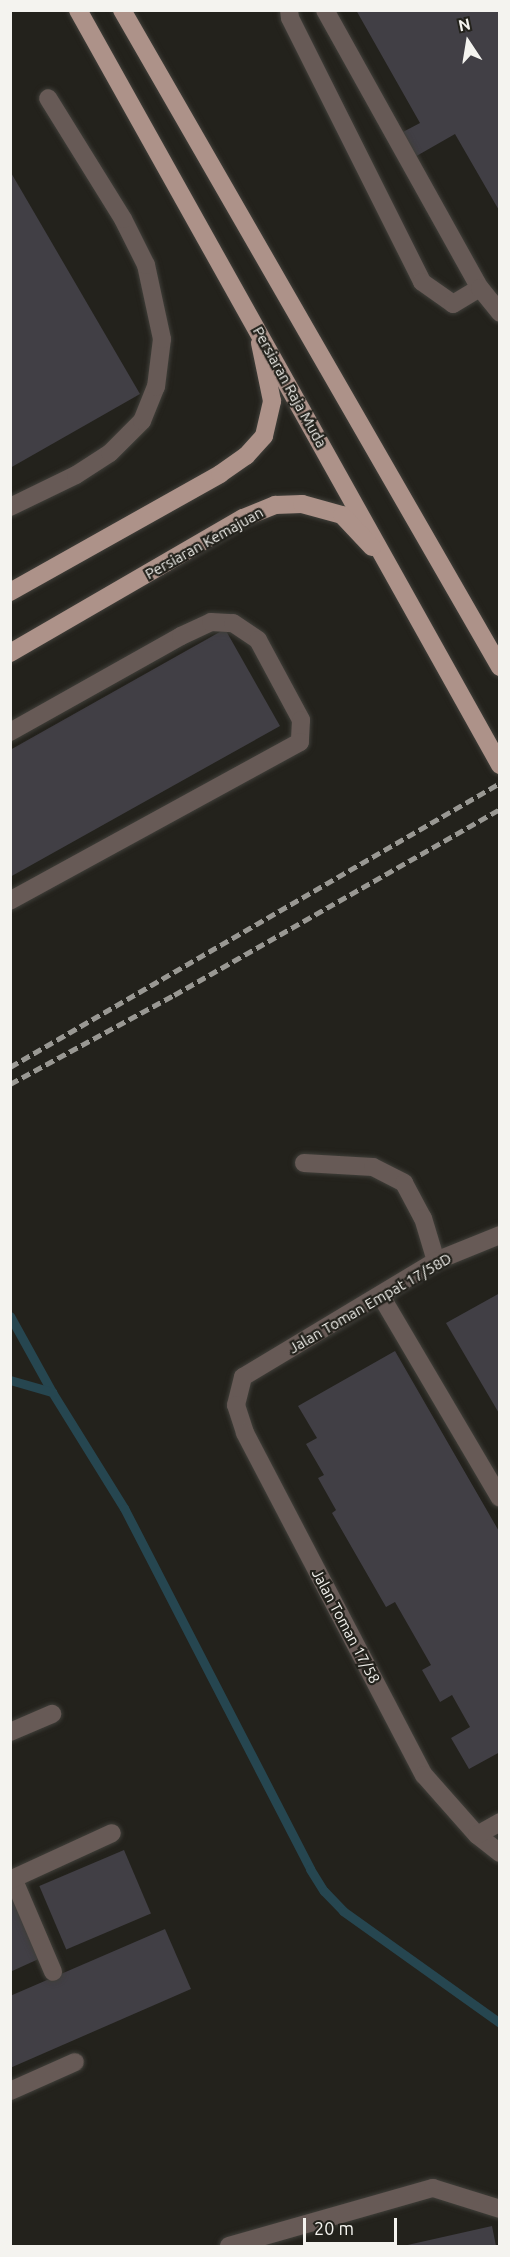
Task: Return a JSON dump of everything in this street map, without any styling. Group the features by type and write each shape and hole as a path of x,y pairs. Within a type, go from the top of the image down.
{"main road":[{"name":"Persiaran Raja Muda","path":"78,10 392,568 458,694 500,765"},
{"path":"122,10 500,667"},
{"path":"10,592 220,474 246,456 264,436 272,401 257,327"},
{"name":"Persiaran Kemajuan","path":"10,653 243,518 274,505 302,504 342,515 392,568"}],"lane":[{"path":"289,10 290,18 422,282 453,304 480,288"},
{"path":"325,10 480,288 500,313"},
{"path":"10,507 76,476 110,453 142,421 156,387 162,339 146,264 123,219 48,98"},
{"path":"10,732 181,636 211,622 233,623 258,639 301,720 300,742 10,901"},
{"path":"304,1163 373,1167 404,1183 423,1218 436,1260"},
{"name":"Jalan Toman Empat 17/58D","path":"243,1377 381,1296 436,1260 500,1235"},
{"path":"381,1296 500,1498"},
{"name":"Jalan Toman 17/58","path":"243,1377 236,1405 245,1433 424,1775 477,1835 500,1853"},
{"path":"10,1732 52,1714"},
{"path":"477,1835 500,1822"},
{"path":"53,1972 12,1879 112,1833"},
{"path":"10,2091 75,2062"},
{"path":"229,2247 433,2188 500,2209"}],"building":[{"path":"356,10 500,10 500,212 455,134 413,158 399,134 420,123"},
{"path":"10,171 140,394 10,468"},
{"path":"225,629 280,726 10,877 10,750"},
{"path":"500,1293 500,1415 446,1323"},
{"path":"395,1351 500,1533 500,1752 469,1769 451,1738 470,1727 452,1695 440,1702 422,1670 431,1665 395,1602 386,1607 332,1513 336,1510 318,1478 324,1475 306,1444 317,1438 298,1406"},
{"path":"124,1850 151,1914 66,1949 39,1886"},
{"path":"16,1896 43,1957 10,1972 10,1899"},
{"path":"165,1929 191,1989 10,2068 10,1996"},
{"path":"492,2226 496,2246 403,2246"}],"waterway":[{"path":"10,1316 52,1392 124,1508 310,1869 324,1891 343,1911 500,2023"},
{"path":"10,1380 52,1392"}],"railway":[{"path":"10,1067 500,783"},
{"path":"10,1084 174,995 500,809"}]}
